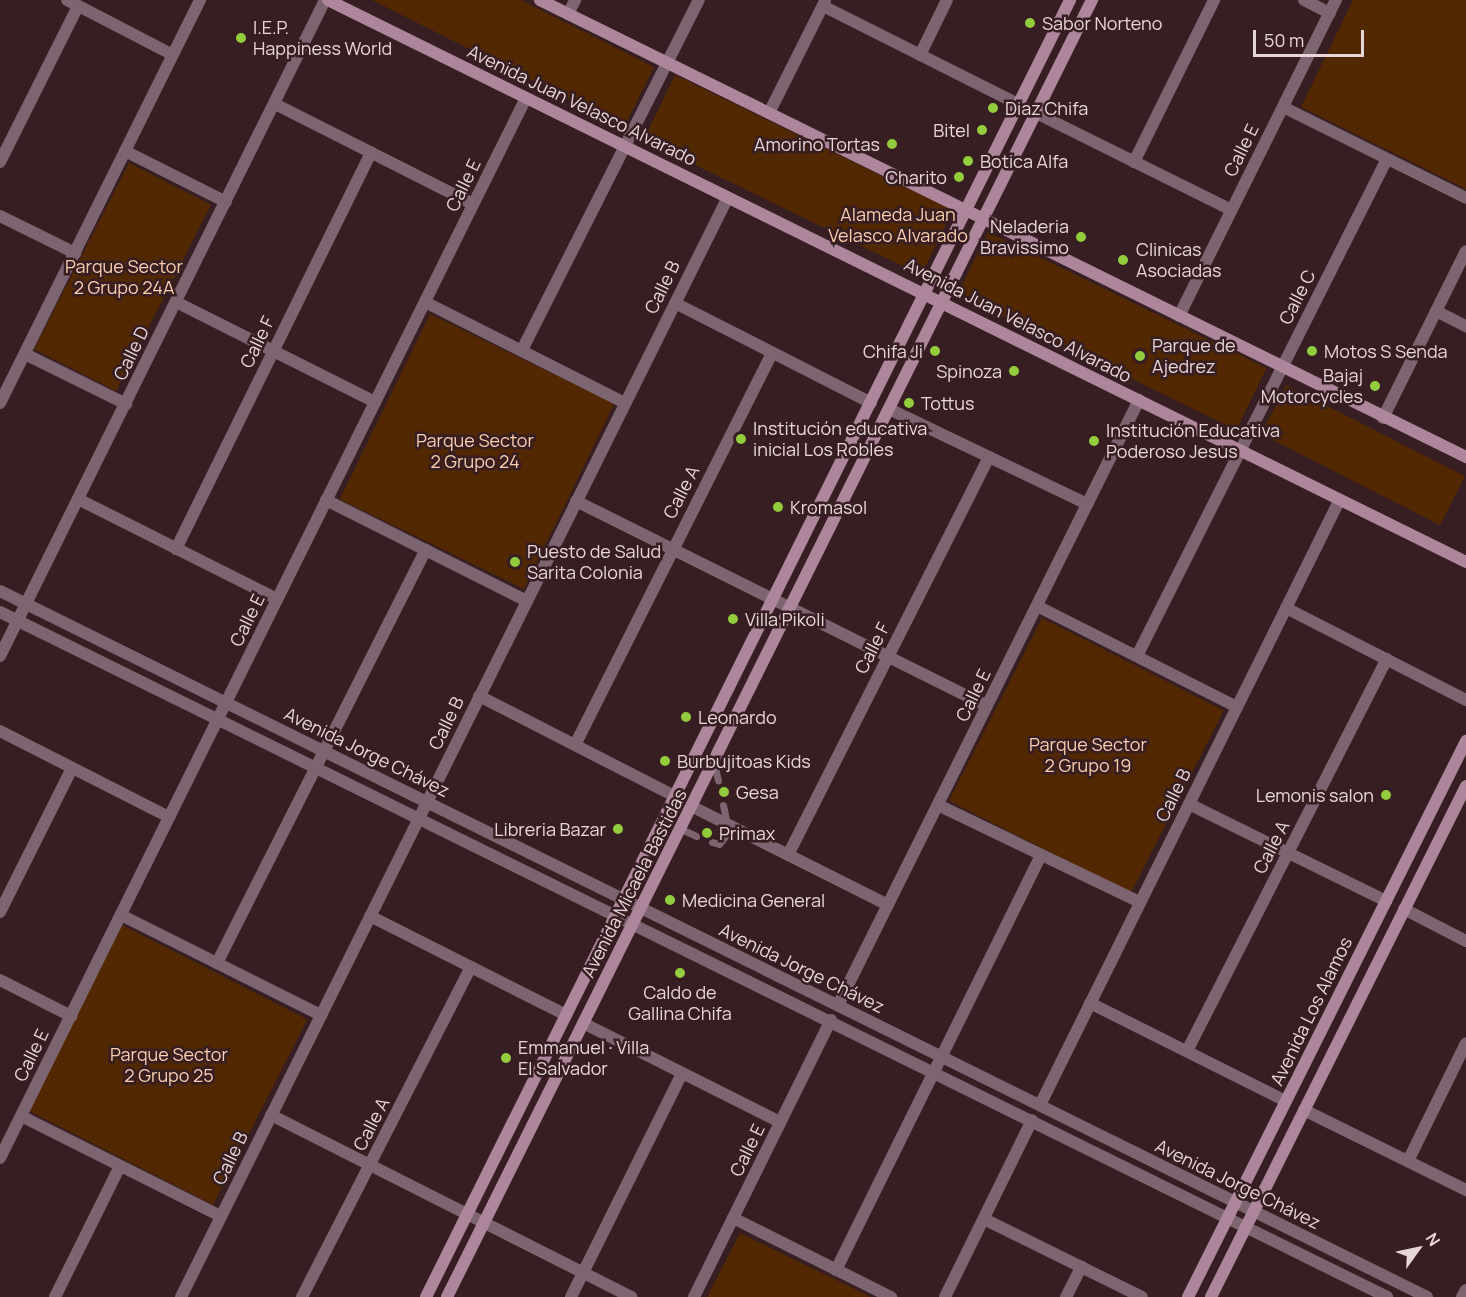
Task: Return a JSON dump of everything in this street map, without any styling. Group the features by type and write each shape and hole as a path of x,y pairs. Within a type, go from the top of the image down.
{"street":[{"path":"0,403 200,0"},
{"name":"Avenida Juan Velasco Alvarado","path":"326,0 926,293 1339,501 1466,562"},
{"name":"Calle D","path":"0,656 326,0"},
{"path":"540,0 1466,457"},
{"path":"568,14 575,0"},
{"path":"522,350 627,147 699,0"},
{"path":"920,55 947,0"},
{"name":"Avenida Micaela Bastidas","path":"426,1297 1020,105 1070,0"},
{"name":"Avenida Micaela Bastidas","path":"447,1297 693,807 941,301 1092,0"},
{"path":"1134,162 1214,0"},
{"path":"1304,0 1330,13"},
{"name":"Calle E","path":"1179,316 1336,0"},
{"path":"0,162 73,3 173,54"},
{"path":"770,113 825,3 920,55 1020,105"},
{"name":"Calle E","path":"0,1158 526,98"},
{"path":"275,104 474,204"},
{"path":"1282,107 1466,198"},
{"path":"1036,113 1232,210"},
{"path":"125,151 226,202"},
{"name":"Calle F","path":"176,549 371,152"},
{"name":"Calle C","path":"1240,451 1387,159"},
{"name":"Calle B","path":"181,1297 728,197"},
{"path":"0,216 75,254"},
{"path":"1383,417 1466,251"},
{"path":"176,302 375,402"},
{"path":"425,302 625,402"},
{"path":"675,303 871,402"},
{"path":"1436,311 1466,326"},
{"name":"Calle A","path":"575,745 772,352"},
{"path":"25,354 126,404"},
{"name":"Calle E","path":"838,1005 1139,400"},
{"path":"888,409 1087,504"},
{"path":"1137,656 1240,451"},
{"name":"Calle F","path":"788,855 989,457"},
{"path":"78,499 277,599"},
{"path":"326,500 526,601"},
{"path":"576,501 987,706"},
{"name":"Calle B","path":"1040,1105 1339,501"},
{"path":"217,963 322,750 426,550"},
{"name":"Avenida Jorge Chávez","path":"0,591 1040,1105 1253,1213 1427,1297"},
{"path":"1037,606 1237,707"},
{"path":"1286,608 1466,700"},
{"name":"Avenida Jorge Chávez","path":"0,612 418,820 935,1071 1387,1297"},
{"name":"Calle A","path":"1187,1051 1387,660"},
{"path":"479,696 674,796"},
{"path":"0,731 170,817"},
{"name":"Avenida Los Alamos","path":"1188,1297 1466,741"},
{"path":"0,912 72,768"},
{"name":"Avenida Los Alamos","path":"1211,1297 1466,786"},
{"path":"1189,804 1386,901"},
{"path":"938,805 1140,902"},
{"path":"693,807 888,905"},
{"path":"836,1270 1041,855"},
{"path":"1404,909 1466,941"},
{"path":"121,915 321,1015"},
{"path":"370,916 566,1015"},
{"name":"Calle A","path":"302,1297 471,967"},
{"path":"0,980 71,1016"},
{"path":"1090,1003 1286,1101"},
{"name":"Calle E","path":"694,1297 831,1020"},
{"path":"583,1023 780,1122"},
{"path":"1408,1161 1466,1044"},
{"path":"571,1297 682,1073"},
{"path":"1304,1110 1466,1190"},
{"path":"271,1115 632,1297"},
{"path":"21,1116 221,1216"},
{"path":"945,1297 1032,1120"},
{"path":"55,1297 120,1166"},
{"path":"733,1218 891,1297"},
{"path":"984,1219 1142,1297"},
{"path":"1066,1297 1081,1267"},
{"path":"1462,1297 1466,1290"}],"lane":[{"path":"714,764 718,781"},
{"path":"712,842 719,844 730,825 723,805"},
{"path":"681,829 696,836"}],"green space":[{"path":"372,0 521,0 654,67 624,127"},
{"path":"1353,0 1466,0 1466,189 1301,107"},
{"name":"Alameda Juan Velasco Alvarado","path":"675,75 953,210 921,275 643,140"},
{"name":"Parque Sector 2 Grupo 24A","path":"129,163 211,205 116,391 34,349"},
{"name":"Alameda Juan Velasco Alvarado","path":"988,232 1267,368 1236,430 958,294"},
{"name":"Parque Sector 2 Grupo 24","path":"430,314 614,404 524,589 340,499"},
{"path":"1286,385 1465,476 1440,525 1261,434"},
{"name":"Parque Sector 2 Grupo 19","path":"1042,618 1224,711 1131,893 949,801"},
{"name":"Parque Sector 2 Grupo 25","path":"122,925 307,1019 213,1205 28,1110"},
{"path":"740,1233 871,1297 707,1297"}],"place":[{"name":"Sabor Norteno","path":"1030,23"},
{"name":"I.E.P. Happiness World","path":"241,38"},
{"name":"Diaz Chifa","path":"993,108"},
{"name":"Bitel","path":"982,130"},
{"name":"Amorino Tortas","path":"892,144"},
{"name":"Botica Alfa","path":"968,161"},
{"name":"Charito","path":"959,177"},
{"name":"Neladeria Bravissimo","path":"1081,237"},
{"name":"Clinicas Asociadas","path":"1123,260"},
{"name":"Chifa Ji","path":"935,351"},
{"name":"Motos S Senda","path":"1312,351"},
{"name":"Parque de Ajedrez","path":"1140,356"},
{"name":"Spinoza","path":"1014,371"},
{"name":"Bajaj Motorcycles","path":"1375,386"},
{"name":"Tottus","path":"909,403"},
{"name":"Institución educativa inicial Los Robles","path":"741,439"},
{"name":"Institución Educativa Poderoso Jesus","path":"1094,441"},
{"name":"Kromasol","path":"778,507"},
{"name":"Puesto de Salud Sarita Colonia","path":"515,562"},
{"name":"Villa Pikoli","path":"733,619"},
{"name":"Leonardo","path":"686,717"},
{"name":"Burbujitoas Kids","path":"665,761"},
{"name":"Gesa","path":"724,792"},
{"name":"Lemonis salon","path":"1386,795"},
{"name":"Libreria Bazar","path":"618,829"},
{"name":"Primax","path":"707,833"},
{"name":"Medicina General","path":"670,900"},
{"name":"Caldo de Gallina Chifa","path":"680,973"},
{"name":"Emmanuel · Villa El Salvador","path":"506,1058"}]}
